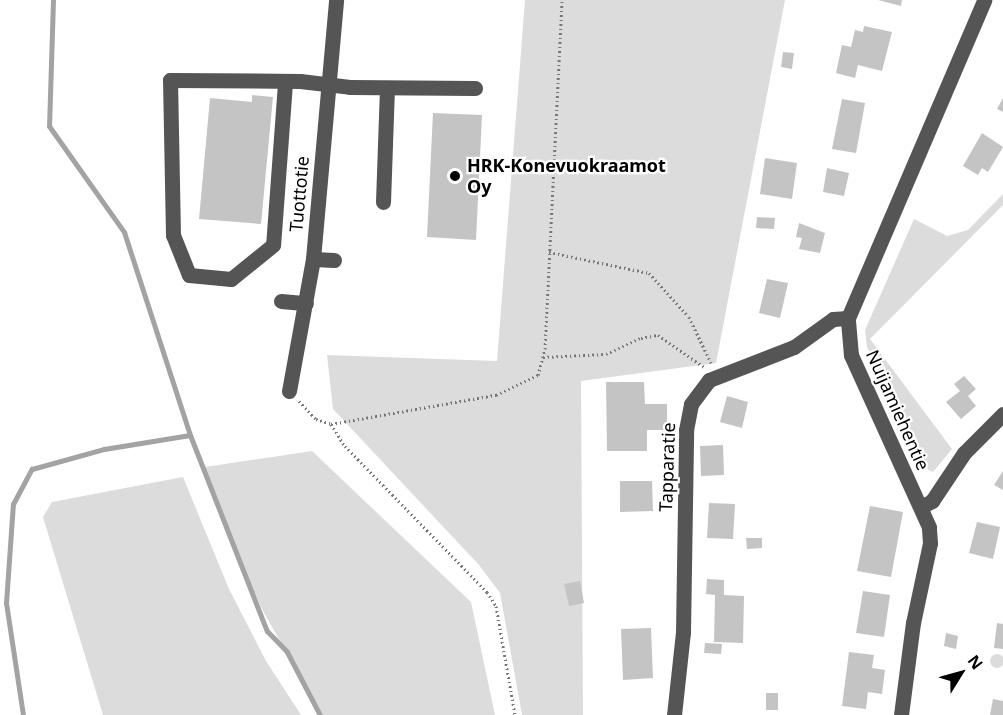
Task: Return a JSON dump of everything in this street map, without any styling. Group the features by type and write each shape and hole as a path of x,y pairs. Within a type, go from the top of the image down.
{"street":[{"name":"Tuottotie","path":"289,391 312,259 336,0"},
{"name":"Nuijamiehentie","path":"901,715 913,623 930,543 921,507 851,355 848,318 984,0"},
{"path":"285,83 273,245 231,279 189,275 173,235 170,80 285,83 300,81 328,86 475,88"},
{"path":"383,202 387,88"},
{"path":"312,259 334,260"},
{"path":"281,301 306,303"},
{"name":"Tapparatie","path":"674,715 683,632 686,430 691,404 702,386 717,376 794,347 833,319 848,318"},
{"path":"921,507 932,501 964,453 1003,414"}],"path":[{"path":"289,391 316,419 331,424 496,395 538,375 543,357 562,0"},
{"path":"549,252 649,273 689,317 717,376"},
{"path":"543,357 606,354 641,338 658,335 717,376"},
{"path":"331,424 345,446 472,574 496,606 515,715"}],"shaded area":[{"path":"525,0 785,0 716,363 581,381 583,715 522,715 500,593 479,565 333,409 327,355 497,361"},
{"path":"1003,194 1003,205 870,339 952,449 933,472 928,470 867,347 865,330 914,219 947,236 968,230"},
{"path":"312,451 471,602 495,715 321,715 262,609 223,524 205,467"},
{"path":"183,477 229,589 266,661 301,715 103,715 43,517 52,502"},
{"path":"997,654 1002,656 1004,661 1002,666 997,668 992,666 990,661 992,656"}],"building":[{"path":"878,0 902,0 901,6"},
{"path":"864,26 892,32 882,71 858,65 855,78 836,73 842,45 851,47 855,30 863,32"},
{"path":"783,52 794,53 792,69 781,67"},
{"path":"252,95 273,97 261,224 199,219 210,98 252,102"},
{"path":"1003,98 1003,112 997,109"},
{"path":"842,99 865,103 856,153 832,149"},
{"name":"HRK-Konevuokraamot Oy","path":"433,113 482,115 476,240 427,237"},
{"path":"982,133 1003,147 988,172 982,168 978,175 963,166"},
{"path":"765,158 797,163 792,199 760,194"},
{"path":"827,168 849,173 844,196 823,192"},
{"path":"757,217 775,218 774,229 756,228"},
{"path":"799,223 825,233 820,253 799,249 802,238 796,237"},
{"path":"767,279 788,283 780,318 759,313"},
{"path":"964,376 976,389 968,396 976,406 961,419 946,402 960,391 954,384"},
{"path":"606,382 644,382 645,404 667,404 667,430 647,430 647,451 607,451"},
{"path":"727,396 748,402 742,428 720,422"},
{"path":"723,445 724,475 701,476 700,446"},
{"path":"1003,471 1003,490 994,485"},
{"path":"620,481 652,481 653,511 620,512"},
{"path":"709,503 735,504 733,539 707,538"},
{"path":"870,506 903,512 891,577 857,571"},
{"path":"977,522 1000,527 993,559 969,553"},
{"path":"746,538 762,538 762,548 747,549"},
{"path":"707,579 724,580 724,595 744,596 743,643 714,642 715,595 706,594"},
{"path":"580,581 584,603 569,606 564,584"},
{"path":"863,591 890,595 884,637 856,633"},
{"path":"997,623 1003,624 1003,649 994,648"},
{"path":"651,628 653,678 623,680 621,629"},
{"path":"946,633 958,636 956,649 944,646"},
{"path":"705,643 722,644 721,654 704,653"},
{"path":"849,652 874,655 872,668 885,670 882,694 868,692 866,709 842,706"},
{"path":"766,693 778,693 778,710 766,710"},
{"path":"993,699 1003,701 1003,715 990,715"}],"waterway":[{"path":"53,0 49,126 124,232 190,435 267,631 287,652 320,715"},
{"path":"23,715 6,603 13,504 32,469 104,449 190,435"}],"place":[{"name":"HRK-Konevuokraamot Oy","path":"455,176"}]}
